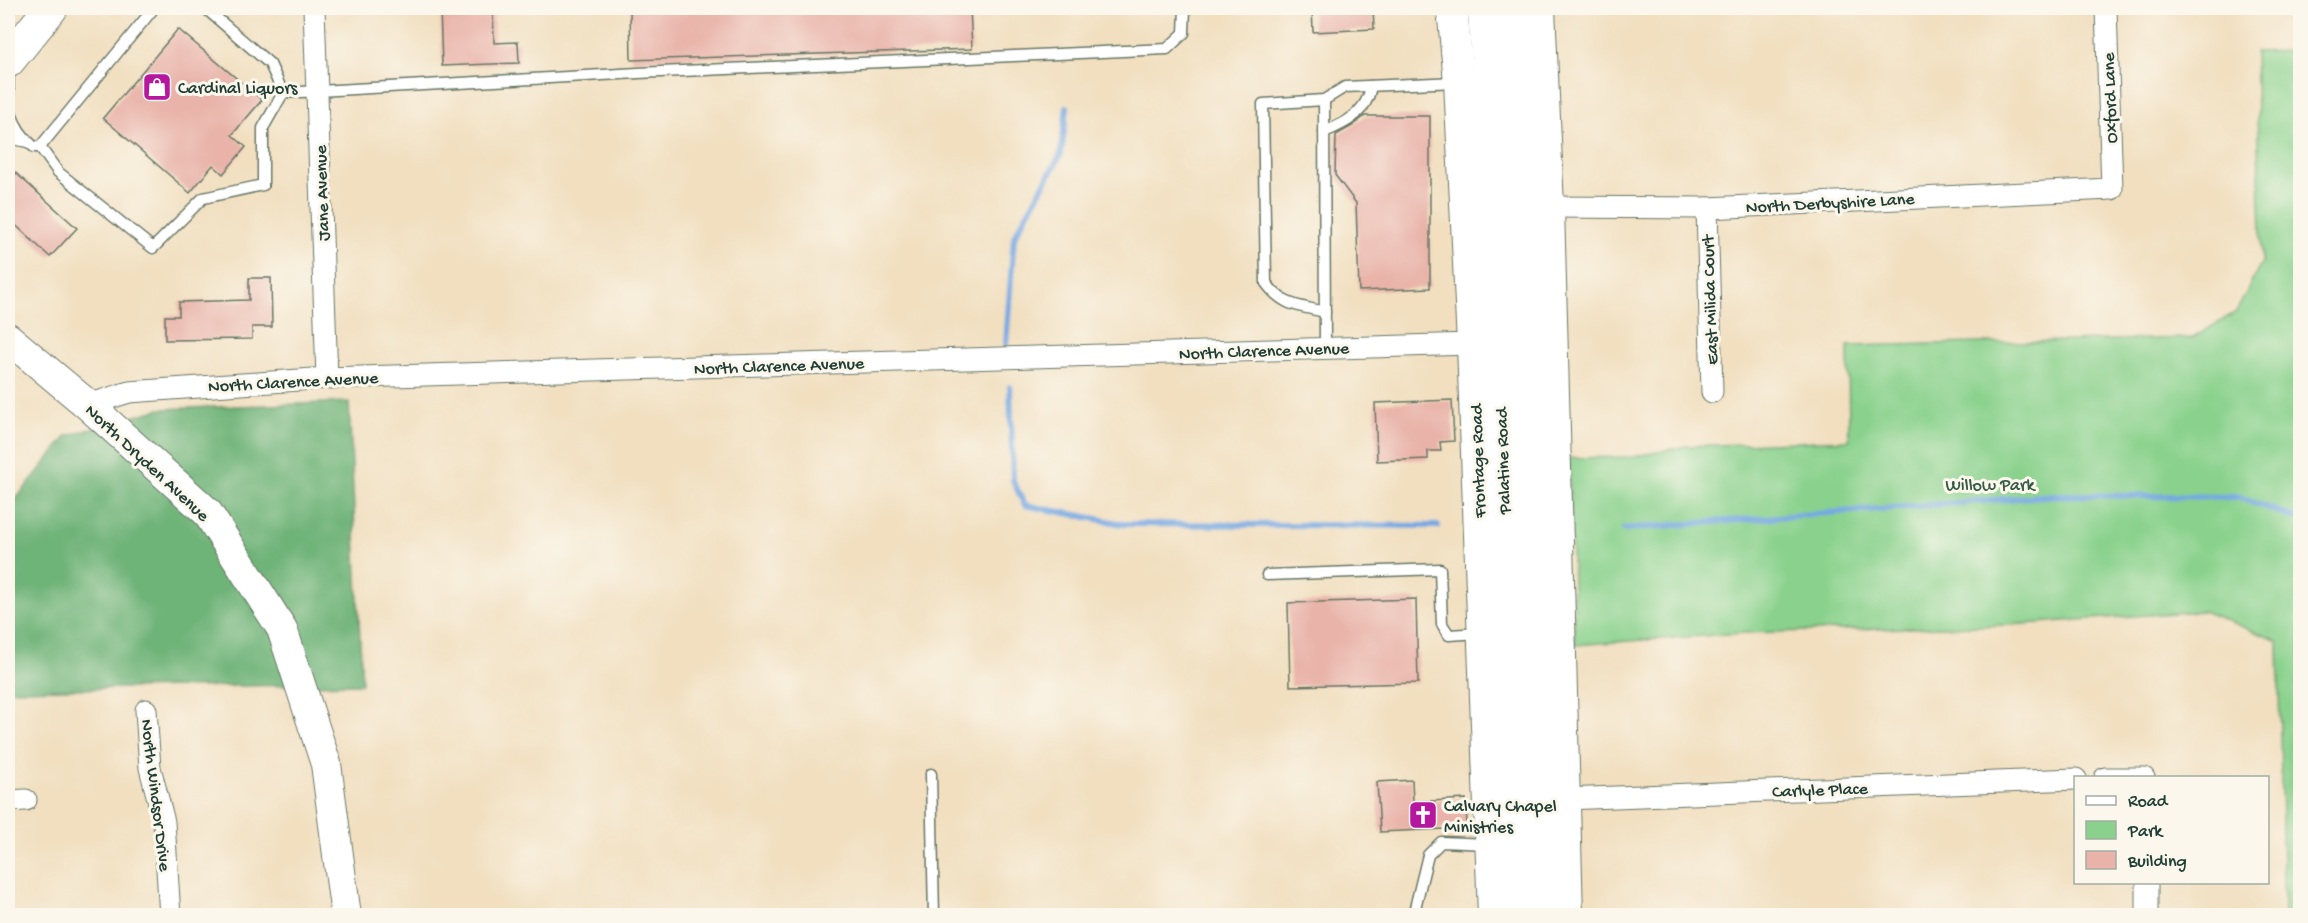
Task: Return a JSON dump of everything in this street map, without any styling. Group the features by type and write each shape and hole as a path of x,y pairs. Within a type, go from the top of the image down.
{"main road":[{"path":"8,61 51,8"},
{"name":"Palatine Road","path":"1484,8 1491,108 1517,915"},
{"name":"Palatine Road","path":"1515,8 1545,915"}],"street":[{"name":"Jane Avenue","path":"314,8 327,378"},
{"name":"Frontage Road","path":"1452,8 1459,82 1472,345 1493,915"},
{"path":"1540,8 1549,207 1568,915"},
{"name":"Oxford Lane","path":"2106,8 2112,189"},
{"name":"North Derbyshire Lane","path":"1549,207 1707,208 2112,189"},
{"name":"East Milida Court","path":"1707,208 1712,392"},
{"name":"North Dryden Avenue","path":"8,339 88,405 207,512 282,629 326,764 346,915"},
{"name":"North Clarence Avenue","path":"88,405 129,392 327,378 1472,345"},
{"name":"North Windsor Drive","path":"146,710 150,768 164,822 170,915"},
{"name":"Carlyle Place","path":"1565,799 2074,779"},
{"path":"2146,884 2147,915"}],"lane":[{"path":"40,147 154,8"},
{"path":"204,8 270,64 283,93"},
{"path":"283,93 1167,49 1184,33 1185,8"},
{"path":"8,61 8,99 16,129 34,147 40,147"},
{"path":"1325,312 1285,302 1275,295 1266,283 1263,104 1324,100 1345,87 1459,82"},
{"path":"1324,132 1338,126 1365,108 1371,86"},
{"path":"40,147 58,172 153,248 203,198 263,185 263,128 283,93"},
{"path":"1324,100 1325,349"},
{"path":"8,138 28,142"},
{"path":"1267,575 1440,569 1443,624 1449,635 1484,633"},
{"path":"932,774 934,915"},
{"path":"1413,915 1428,855 1441,842 1491,844"}],"green space":[{"name":"Willow Park","path":"2300,51 2300,915 2284,915 2278,641 2203,611 2009,625 1743,633 1575,645 1569,458 1633,457 1687,446 1849,440 1848,346 2193,338 2236,312 2262,262 2255,52"},
{"path":"349,402 362,684 8,690 8,509 67,436 160,409"}],"building":[{"path":"440,8 493,8 494,43 518,42 519,63 442,66"},
{"path":"630,8 970,8 972,49 631,60"},
{"path":"1312,8 1373,8 1374,29 1313,32"},
{"path":"178,29 262,100 232,135 246,147 223,174 213,165 190,193 103,118"},
{"path":"1365,116 1430,116 1430,288 1359,291 1356,203 1335,175 1336,135"},
{"path":"8,166 77,228 50,257 8,218"},
{"path":"249,278 271,278 272,327 252,327 252,339 165,340 165,316 179,316 179,302 249,300"},
{"path":"1452,400 1454,441 1440,442 1441,451 1428,451 1428,459 1377,461 1375,403"},
{"path":"1416,599 1418,683 1290,686 1288,603"},
{"name":"Calvary Chapel Ministries","path":"1412,780 1413,802 1466,799 1467,828 1380,832 1377,782"}],"waterway":[{"path":"1006,344 1014,237 1061,154 1067,107"},
{"path":"1010,387 1013,481 1025,505 1123,524 1438,526"},
{"path":"1624,529 2056,495 2238,497 2300,520"}],"place":[{"name":"Cardinal Liquors","path":"157,87"},
{"name":"Calvary Chapel Ministries","path":"1423,815"}]}
